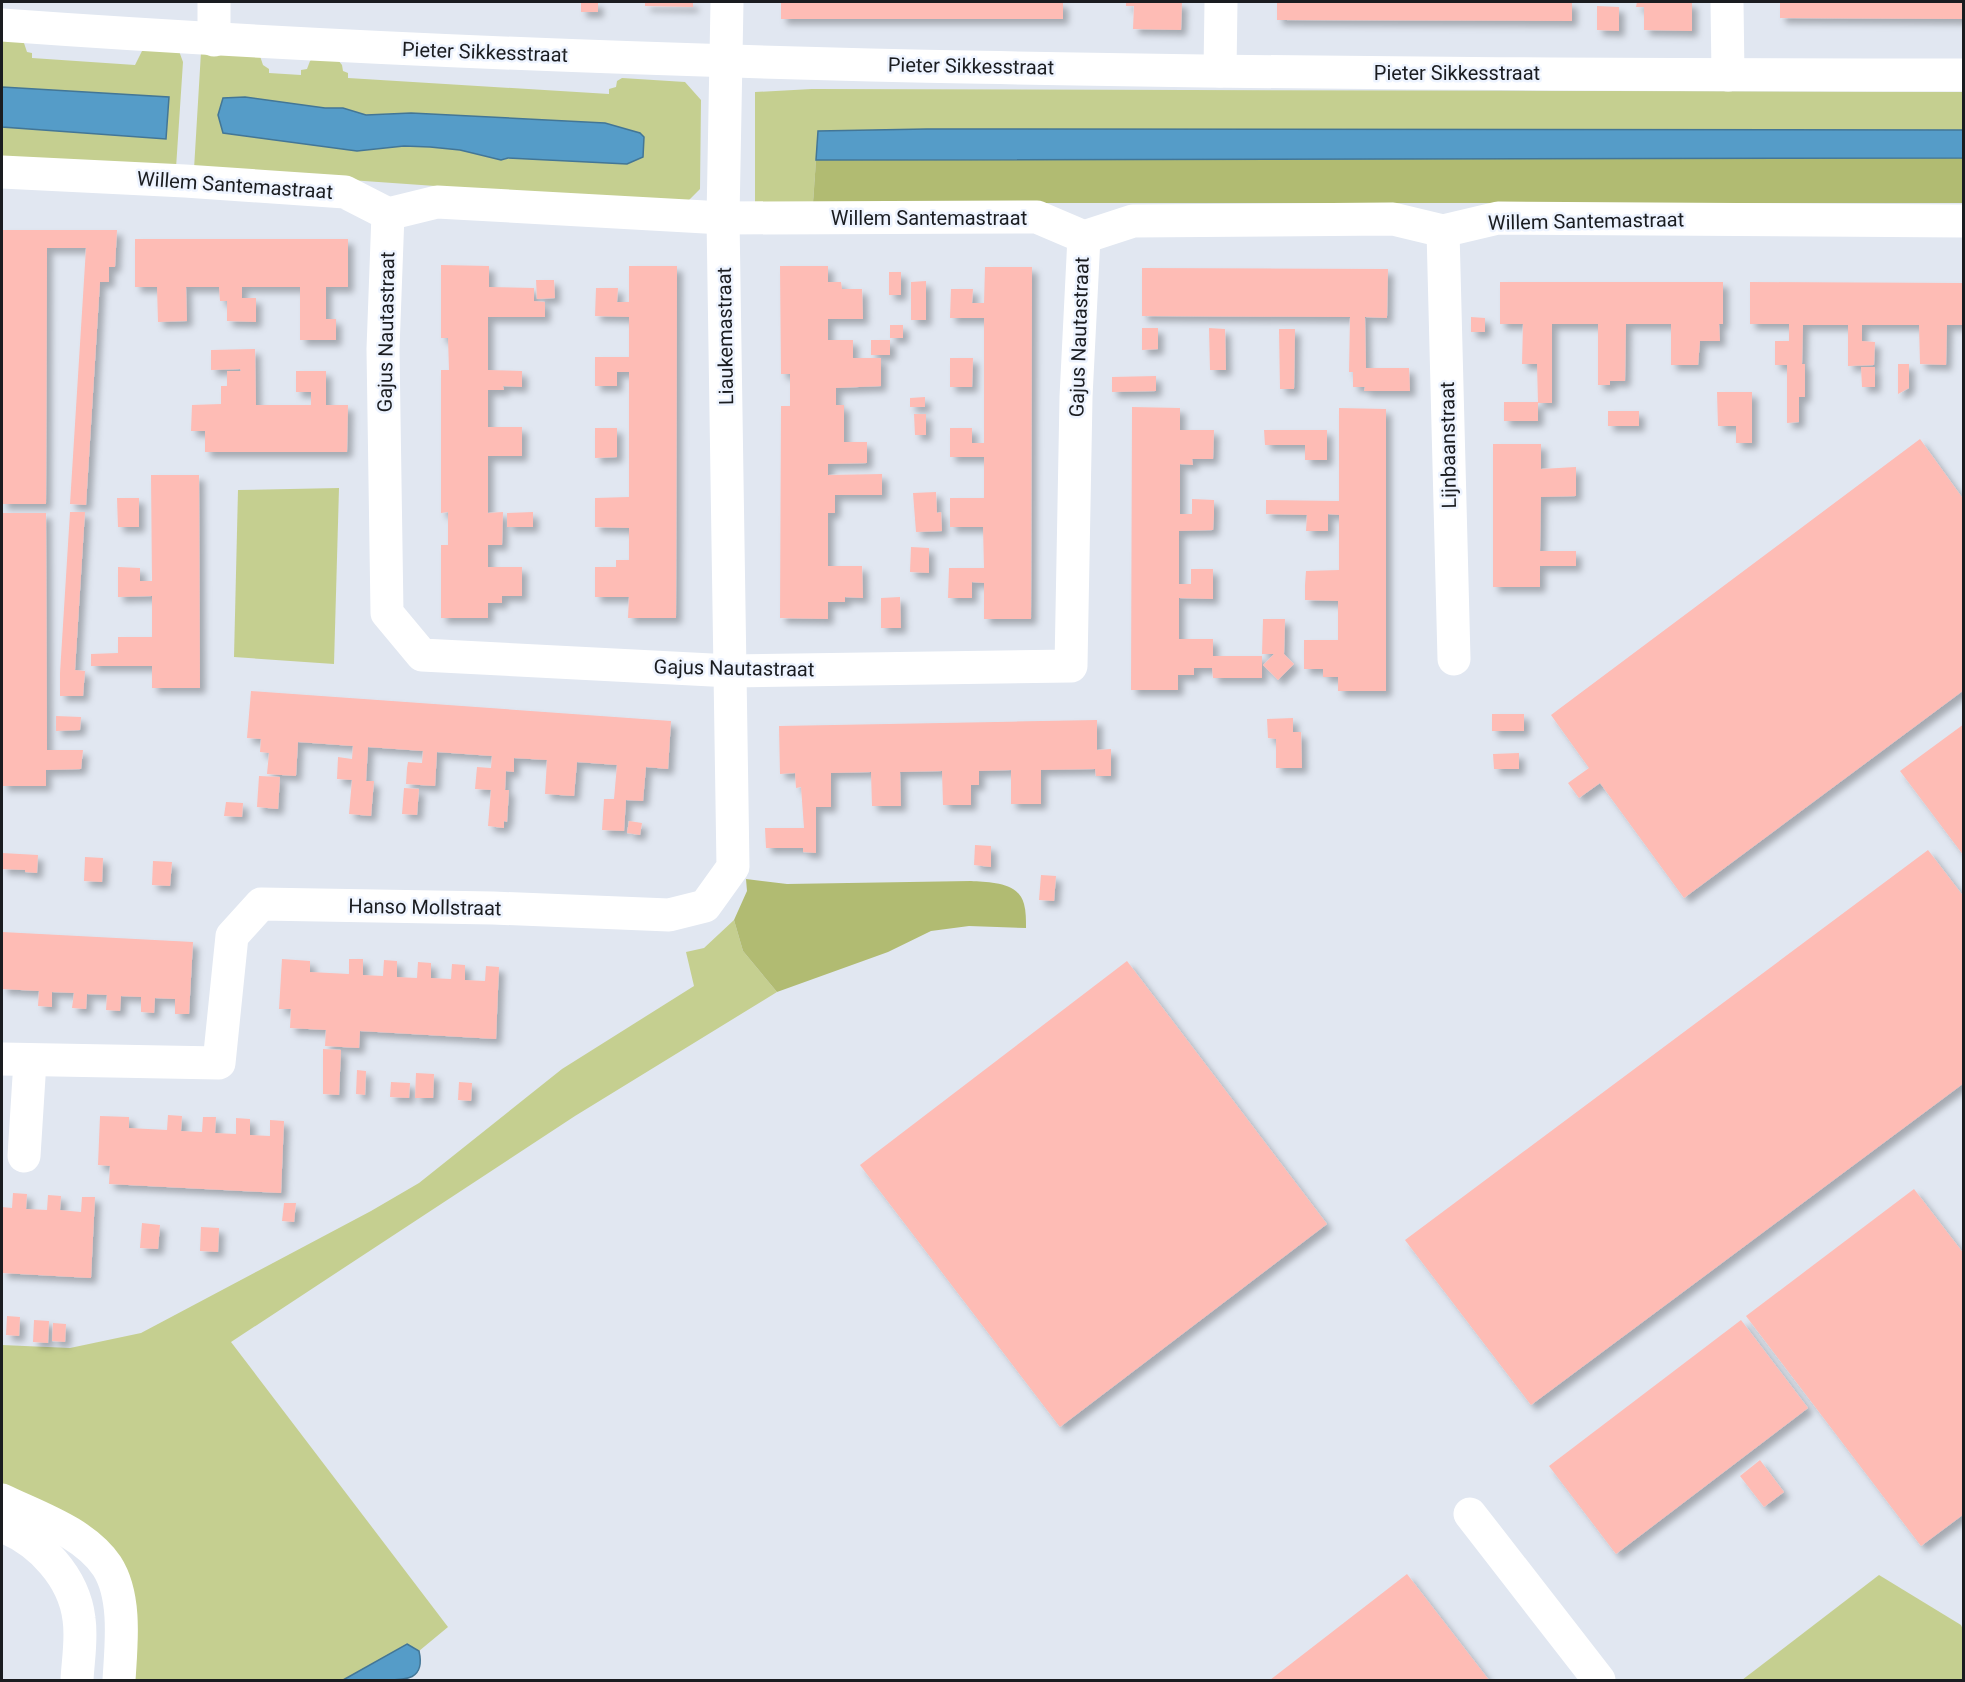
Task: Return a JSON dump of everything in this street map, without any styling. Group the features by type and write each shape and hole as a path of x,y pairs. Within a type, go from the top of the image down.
{"street":[{"path":"214,2 214,40"},
{"name":"Liaukemastraat","path":"727,2 723,218 732,671"},
{"path":"1220,71 1221,2"},
{"path":"1727,2 1728,75"},
{"name":"Pieter Sikkesstraat","path":"2,26 214,40 727,61 1220,71 1964,75"},
{"name":"Willem Santemastraat","path":"2,172 345,192 388,214 437,202 723,218 1037,217 1084,237 1133,221 1393,219 1443,231 1498,218 1964,220"},
{"name":"Gajus Nautastraat","path":"388,214 383,350 387,613 422,655 732,671 1071,666 1076,397 1084,237"},
{"name":"Lijnbaanstraat","path":"1443,231 1454,659"},
{"name":"Hanso Mollstraat","path":"24,1156 16,1060 219,1064 232,936 261,904 493,908 669,915 705,906 733,867 732,671"},
{"path":"2,1500 68,1532 88,1547 107,1567 120,1610 122,1634 119,1680"},
{"path":"1470,1514 1599,1680"},
{"path":"2,1526 21,1536 43,1553 55,1564 70,1588 80,1622 77,1680"}],"green space":[{"path":"2,39 20,40 24,43 27,52 32,53 32,58 135,65 142,51 147,48 179,51 183,62 176,168 2,156 2,127 166,139 169,98 2,87"},
{"path":"201,52 260,56 263,65 269,69 269,73 301,75 301,70 307,69 312,59 338,60 343,71 348,73 348,78 609,94 609,89 616,87 617,81 622,78 685,82 701,100 700,189 688,201 590,197 194,169","holes":["325,108 343,108 366,115 411,113 605,123 640,133 501,160 460,150 430,147 404,146 357,151"]},
{"path":"812,89 1963,92 1963,130 927,129 818,132 813,203 755,203 755,92"},
{"path":"1964,158 1963,203 813,203 816,160"},
{"path":"339,488 334,664 234,657 238,490"},
{"path":"746,879 787,884 971,881 994,883 1010,887 1021,897 1025,910 1026,928 969,926 931,931 888,952 777,992 743,951 734,920 747,891"},
{"path":"734,920 743,951 777,992 575,1116 231,1342 448,1627 419,1651 407,1645 343,1680 135,1680 136,1610 125,1567 2,1486 2,1345 70,1348 141,1333 371,1211 419,1183 562,1069 694,986 686,952 704,948"},
{"path":"1879,1575 1961,1625 1964,1632 1963,1680 1742,1680"}],"water":[{"path":"2,87 169,97 166,139 2,127"},
{"path":"245,97 325,108 343,108 366,115 411,113 605,123 640,133 644,137 643,157 627,164 508,158 501,160 460,150 430,147 404,146 357,151 223,133 218,115 223,98"},
{"path":"927,129 1963,130 1964,158 816,160 818,131"},
{"path":"407,1644 419,1651 419,1669 411,1677 397,1680 343,1680"}],"building":[{"path":"581,2 598,2 598,12 581,12"},
{"path":"645,2 693,2 693,7 645,6"},
{"path":"781,2 1063,2 1063,19 781,19"},
{"path":"1126,2 1182,2 1181,30 1133,29 1134,6 1126,6"},
{"path":"1277,2 1572,2 1572,21 1277,20"},
{"path":"1637,2 1692,2 1692,31 1644,30 1644,7 1636,7"},
{"path":"1780,2 1964,2 1964,19 1780,18"},
{"path":"1597,6 1619,7 1619,31 1597,30"},
{"path":"2,230 117,230 115,267 109,267 109,282 100,282 86,505 70,504 86,248 47,248 46,504 2,504"},
{"path":"135,239 348,239 348,287 326,287 326,319 336,319 336,340 300,340 300,287 242,287 242,298 256,298 256,322 227,321 227,301 220,301 219,287 186,287 187,321 158,322 157,287 135,287"},
{"path":"441,265 489,266 489,287 534,288 534,301 545,302 545,317 488,317 488,370 522,371 522,387 503,386 504,390 488,390 488,427 522,427 522,456 488,456 488,513 503,512 502,545 488,545 488,567 522,567 522,596 502,596 502,603 488,603 488,618 441,618 441,545 448,545 448,512 441,513 441,370 449,370 448,338 441,338"},
{"path":"629,266 677,266 676,618 628,618 629,597 595,597 595,567 616,567 616,560 629,560 629,528 595,527 595,498 629,497 629,372 617,372 617,386 595,386 595,357 629,357 629,317 595,316 596,288 618,288 617,302 629,302"},
{"path":"780,266 828,266 828,282 841,282 842,289 862,289 863,319 828,319 828,340 853,340 853,358 881,358 881,386 836,388 836,405 844,405 844,442 867,442 867,463 828,464 828,475 882,474 882,495 835,495 835,513 828,513 828,566 862,566 863,598 845,597 845,602 828,602 828,619 780,618 781,406 790,406 790,374 781,374"},
{"path":"985,267 1032,267 1031,619 984,619 984,583 972,582 972,598 948,598 949,568 984,568 983,527 950,527 950,498 984,498 984,457 950,457 950,428 972,428 972,443 984,443 984,318 950,318 951,289 973,289 972,303 984,303"},
{"path":"1142,268 1388,269 1387,318 1365,317 1366,368 1409,368 1410,391 1364,391 1365,387 1353,387 1353,372 1349,372 1350,317 1142,316"},
{"path":"889,272 901,272 901,295 889,295"},
{"path":"536,280 554,280 555,298 537,299"},
{"path":"926,281 926,320 911,320 911,282"},
{"path":"1500,282 1723,282 1723,324 1719,324 1720,341 1700,341 1698,365 1671,365 1671,324 1626,324 1625,381 1610,381 1610,385 1598,385 1598,324 1552,324 1552,403 1538,403 1537,364 1522,364 1523,324 1500,324"},
{"path":"1750,282 1964,283 1964,325 1947,325 1946,365 1920,364 1919,325 1862,325 1862,341 1875,342 1874,365 1848,366 1848,325 1803,325 1802,364 1805,364 1805,397 1799,397 1799,422 1787,423 1787,365 1775,365 1775,341 1789,341 1789,324 1750,324"},
{"path":"1471,317 1485,318 1485,332 1471,332"},
{"path":"890,325 903,325 903,338 890,338"},
{"path":"1142,328 1158,328 1158,349 1142,350"},
{"path":"1209,328 1225,329 1226,370 1210,370"},
{"path":"1279,329 1295,329 1294,389 1280,389"},
{"path":"871,340 890,340 890,355 871,355"},
{"path":"255,349 256,405 311,405 311,392 296,392 296,371 326,371 326,405 348,405 347,452 205,452 205,431 191,431 192,405 221,404 221,386 227,386 227,371 241,371 240,369 211,370 211,350"},
{"path":"950,358 973,358 972,387 950,387"},
{"path":"1898,364 1909,364 1909,388 1898,394"},
{"path":"1861,367 1875,367 1875,387 1862,387"},
{"path":"1156,376 1156,391 1112,392 1112,377"},
{"path":"1717,392 1752,392 1752,443 1736,443 1736,426 1718,426"},
{"path":"925,397 925,407 910,407 910,398"},
{"path":"1504,402 1538,402 1538,421 1504,421"},
{"path":"1132,407 1180,408 1180,430 1214,430 1213,459 1192,459 1193,465 1180,464 1180,514 1192,514 1192,499 1214,500 1214,514 1213,530 1179,531 1179,584 1191,584 1191,569 1213,569 1213,599 1179,598 1179,639 1213,639 1213,656 1262,656 1262,678 1213,678 1212,668 1194,668 1194,675 1178,675 1178,690 1131,690"},
{"path":"1339,408 1386,409 1386,691 1338,691 1338,677 1323,677 1323,669 1304,669 1304,640 1338,640 1338,601 1305,600 1305,585 1306,571 1339,570 1339,515 1328,514 1328,531 1306,531 1307,515 1266,514 1266,500 1339,501"},
{"path":"1608,411 1639,411 1639,426 1608,426"},
{"path":"914,414 926,414 926,435 915,435"},
{"path":"595,428 617,428 617,457 595,458"},
{"path":"1264,430 1327,430 1327,460 1305,460 1305,445 1265,445"},
{"path":"1920,439 1964,500 1964,690 1684,898 1600,783 1579,798 1568,783 1589,768 1551,715"},
{"path":"1493,444 1541,444 1541,469 1576,467 1576,496 1541,497 1540,551 1576,551 1576,566 1540,566 1540,587 1493,587"},
{"path":"151,475 199,475 200,688 152,688 152,666 91,666 91,654 118,653 118,637 152,637 152,596 118,597 118,567 140,568 140,581 152,581"},
{"path":"936,492 937,513 941,512 942,531 916,532 913,493"},
{"path":"117,498 139,498 139,527 118,527"},
{"path":"70,512 85,512 75,670 85,671 83,696 60,696"},
{"path":"533,512 533,527 507,527 507,513"},
{"path":"2,513 46,513 47,750 83,750 81,769 46,770 46,786 2,786"},
{"path":"911,547 929,548 929,573 910,572"},
{"path":"900,597 901,628 881,628 881,598"},
{"path":"1263,619 1285,619 1284,654 1294,664 1278,680 1263,665 1274,654 1262,654"},
{"path":"251,691 671,721 668,769 646,767 643,801 626,800 624,831 602,830 604,799 614,799 617,765 577,762 574,796 545,794 547,760 514,758 514,772 506,771 505,790 509,790 507,822 504,821 504,828 488,826 491,790 475,789 477,767 491,768 492,756 437,752 435,786 406,784 408,762 422,763 423,751 368,747 366,781 374,781 371,816 349,814 352,780 337,779 338,757 352,759 353,746 298,742 296,776 267,774 269,753 260,752 261,739 247,738"},
{"path":"1492,714 1524,714 1524,731 1492,731"},
{"path":"56,716 81,717 80,730 56,731"},
{"path":"1293,718 1293,732 1301,732 1302,768 1276,768 1276,739 1268,738 1267,719"},
{"path":"1097,720 1097,750 1111,749 1111,776 1096,776 1095,769 1041,770 1041,804 1011,804 1011,770 979,771 979,785 971,785 971,805 943,805 942,771 900,772 901,806 872,806 871,772 831,773 831,807 816,807 816,853 803,852 803,848 766,848 765,828 804,828 801,787 796,788 795,773 780,774 779,726"},
{"path":"1964,724 1964,856 1900,771"},
{"path":"1519,753 1519,769 1494,769 1493,754"},
{"path":"259,776 280,777 278,809 257,807"},
{"path":"404,788 419,789 417,815 402,814"},
{"path":"226,802 243,803 242,817 224,816"},
{"path":"629,821 642,823 640,835 627,833"},
{"path":"975,845 991,846 991,867 974,865"},
{"path":"1928,850 1964,897 1964,1083 1531,1405 1405,1240"},
{"path":"2,853 38,855 37,873 2,869"},
{"path":"85,857 103,858 102,882 84,881"},
{"path":"153,861 172,862 170,886 152,885"},
{"path":"1041,875 1056,876 1054,901 1039,900"},
{"path":"2,932 193,942 189,1014 175,1014 175,999 155,998 154,1013 141,1012 141,997 121,996 120,1011 106,1010 107,995 87,994 86,1009 72,1008 74,993 52,992 52,1007 38,1006 39,991 2,989"},
{"path":"282,959 310,961 310,972 349,974 349,959 363,959 363,975 383,976 384,960 397,961 397,977 417,978 418,962 431,963 431,978 451,979 452,964 465,965 465,980 485,981 486,966 499,967 496,1039 360,1031 359,1048 325,1046 326,1030 290,1028 291,1009 279,1009"},
{"path":"1127,961 1327,1224 1060,1427 860,1165"},
{"path":"323,1049 341,1050 339,1095 323,1094"},
{"path":"357,1070 366,1071 365,1095 356,1094"},
{"path":"416,1073 434,1074 433,1098 415,1098"},
{"path":"391,1082 410,1083 409,1098 390,1097"},
{"path":"459,1082 472,1083 471,1101 458,1100"},
{"path":"168,1115 182,1116 181,1131 202,1132 203,1117 216,1117 215,1133 236,1134 236,1118 250,1119 250,1135 270,1136 270,1120 284,1121 281,1193 109,1184 110,1166 98,1165 100,1116 129,1117 129,1128 167,1130"},
{"path":"1914,1189 1964,1254 1964,1514 1921,1546 1746,1316"},
{"path":"13,1193 27,1194 26,1209 47,1210 48,1195 61,1196 60,1210 81,1212 82,1197 95,1197 91,1278 2,1273 2,1207 12,1208"},
{"path":"284,1203 296,1203 294,1222 282,1221"},
{"path":"142,1223 160,1225 158,1249 140,1248"},
{"path":"201,1227 219,1228 218,1252 200,1251"},
{"path":"7,1316 20,1317 19,1336 6,1335"},
{"path":"34,1320 49,1321 48,1343 33,1342"},
{"path":"1741,1320 1808,1408 1616,1554 1549,1466"},
{"path":"53,1323 66,1324 65,1342 52,1341"},
{"path":"1760,1460 1784,1492 1764,1507 1740,1476"},
{"path":"1407,1574 1489,1680 1270,1680"}]}
